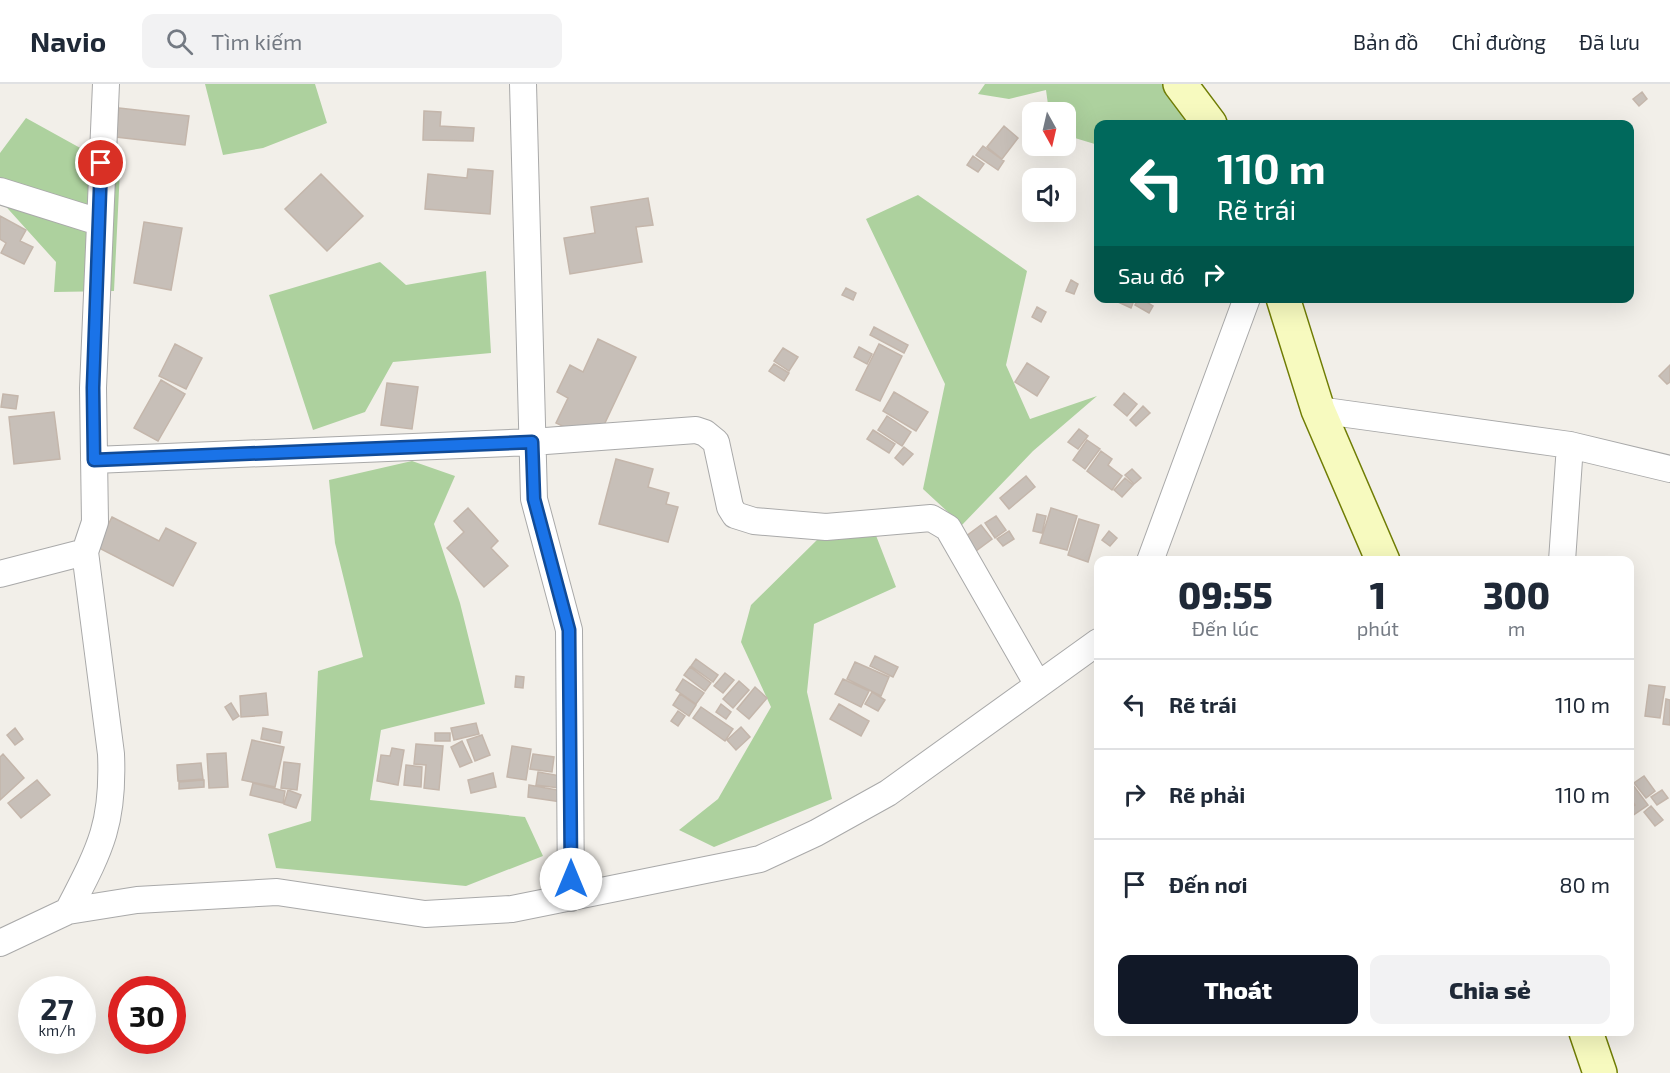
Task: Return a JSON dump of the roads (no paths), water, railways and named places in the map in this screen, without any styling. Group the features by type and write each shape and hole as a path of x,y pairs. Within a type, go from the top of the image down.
{"street":[{"path":"68,911 106,833 112,783 111,754 86,552 94,522 99,222 106,84"},
{"path":"523,84 534,499 569,630 571,898"},
{"path":"1180,84 1207,120"},
{"path":"0,191 99,222"},
{"path":"1152,556 1245,303"},
{"path":"1285,303 1318,410 1381,556"},
{"path":"1318,410 1570,446 1670,469"},
{"path":"94,460 532,442 696,430 705,432 716,442 730,507 735,515 754,521 826,527 931,518 939,521 948,528 959,544 1038,685"},
{"path":"1562,556 1570,446"},
{"path":"0,574 86,552"},
{"path":"0,943 68,911 137,900 266,892 425,914 512,909 760,860 816,833 888,793 1094,645"},
{"path":"1587,1036 1600,1073"}]}
